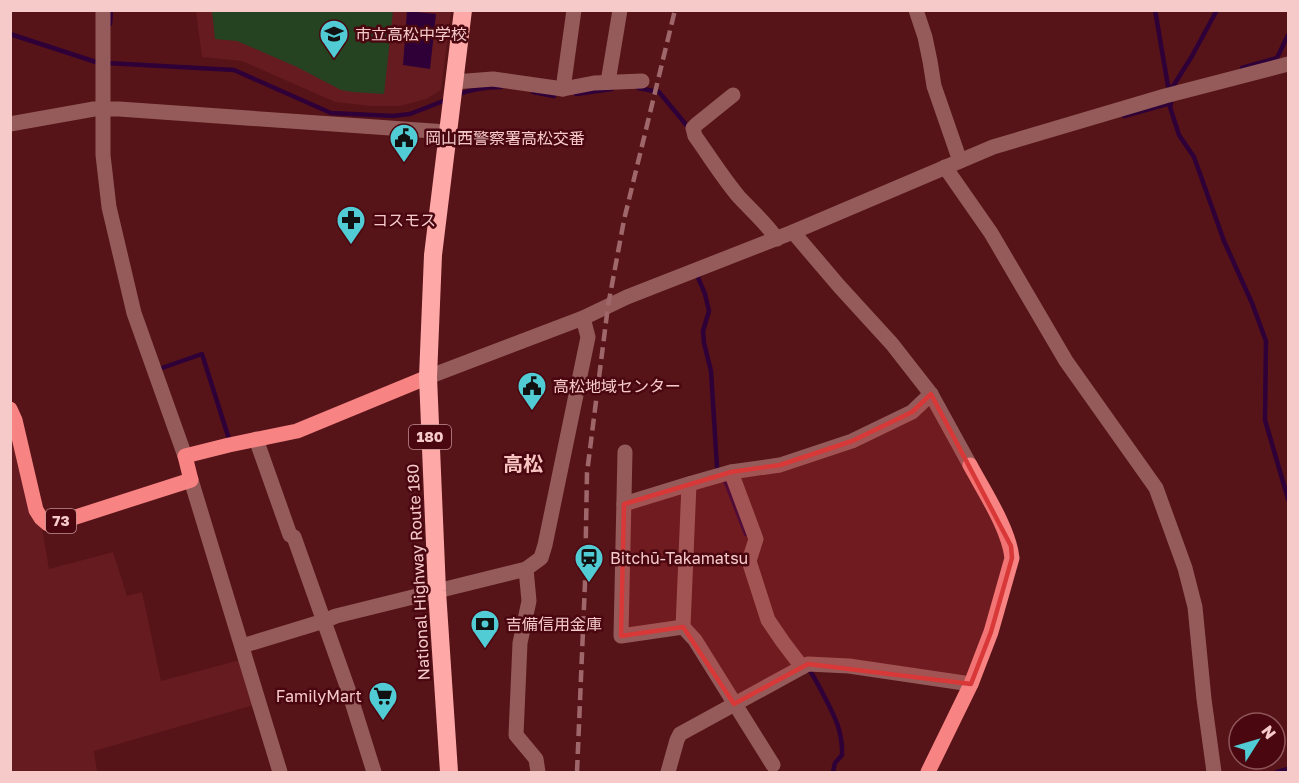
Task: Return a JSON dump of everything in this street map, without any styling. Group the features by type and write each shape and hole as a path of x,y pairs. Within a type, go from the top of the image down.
{"highway":[{"name":"National Highway Route 180","path":"449,772 437,591 428,377 433,255 463,10"}],"main road":[{"path":"191,480 185,456 297,431 428,377"},
{"name":"73","path":"10,409 15,420 36,510 48,524 191,480"},
{"path":"928,772 971,684 992,632 1012,558 1011,546 1004,530 970,465"}],"street":[{"path":"103,10 104,170 109,207 134,313 185,456"},
{"path":"557,88 574,10"},
{"path":"608,82 620,10"},
{"path":"916,10 925,37 950,167 1066,361 1156,488 1185,568 1195,607 1214,772"},
{"path":"428,377 583,318 627,297 777,238 796,235 993,147 1288,64"},
{"path":"453,92 493,79 557,88 594,83 642,81"},
{"path":"734,95 693,128 695,136 729,184 777,238"},
{"path":"10,124 104,109 447,132"},
{"path":"796,235 838,286 892,344 931,394 970,465"},
{"path":"242,646 336,616 526,569 541,558 546,545 588,338 583,318"},
{"path":"624,504 725,474 780,465 852,441 912,412 931,394"},
{"path":"256,439 324,621 374,772"},
{"path":"625,452 621,636 683,627"},
{"path":"725,474 756,539 749,561 768,621 805,666"},
{"path":"191,480 280,772"},
{"path":"689,484 683,627 695,640 773,765"},
{"path":"526,569 529,601 520,643 516,735 536,759 538,772"},
{"path":"668,772 676,740 680,734 805,666 849,666 971,684"}],"highlighted area":[{"path":"931,394 1011,546 1012,558 991,632 971,684 808,664 734,704 683,627 621,636 624,504 731,472 780,465 852,441 912,412"}],"shaded area":[{"name":"市立高松中学校","path":"196,11 451,11 441,90 426,99 400,106 335,102 242,61 202,57"},
{"path":"407,11 436,14 430,69 403,65"},
{"path":"10,423 42,528 49,569 113,552 127,596 142,592 161,681 240,660 254,705 94,751 97,772 11,772"}],"green space":[{"path":"212,11 393,11 384,94 341,90 297,67 237,41 215,39"}],"waterway":[{"path":"110,24 111,10"},
{"path":"1155,10 1168,86 1173,88"},
{"path":"1172,92 1172,88 1217,10"},
{"path":"10,34 96,62"},
{"path":"1242,68 1277,58 1288,35"},
{"path":"107,63 234,70 331,113 393,116 410,114 446,100"},
{"path":"457,95 468,91 501,87"},
{"path":"638,88 659,92 688,127"},
{"path":"576,94 612,89"},
{"path":"533,92 554,96 555,90"},
{"path":"1171,103 1170,107 1179,135 1194,157 1224,241 1252,303 1266,341 1265,420 1288,499"},
{"path":"1124,116 1171,103"},
{"path":"701,274 697,275 709,311 703,331 711,371 717,467 727,485 746,534"},
{"path":"159,367 159,369 202,354 229,439"},
{"path":"807,667 830,707 839,730 842,755 835,763 833,772"},
{"path":"1277,772 1288,769"}],"railway":[{"path":"577,772 587,473 608,306 624,220 675,10"}],"place":[{"name":"市立高松中学校","path":"334,60"},
{"name":"岡山西警察署高松交番","path":"404,164"},
{"name":"コスモス","path":"351,246"},
{"name":"高松地域センター","path":"532,412"},
{"name":"Bitchū-Takamatsu","path":"589,584"},
{"name":"吉備信用金庫","path":"485,650"},
{"name":"FamilyMart","path":"383,722"}],"district":[{"name":"高松","path":"523,464"}]}
